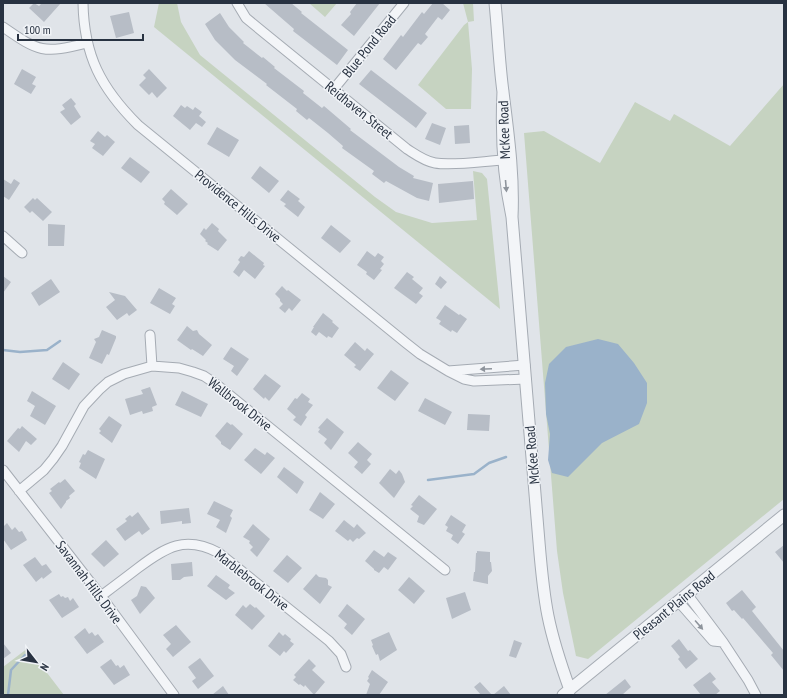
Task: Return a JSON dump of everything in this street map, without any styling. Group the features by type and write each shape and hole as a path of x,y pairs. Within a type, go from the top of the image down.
{"street":[{"name":"Providence Hills Drive","path":"83,3 83,21 88,50 100,77 112,97 138,125 420,354 464,379 474,381 526,379"},
{"name":"Reidhaven Street","path":"236,3 246,18 407,149 423,159 434,163 445,164 504,160"},
{"name":"Blue Pond Road","path":"334,90 404,3"},
{"name":"McKee Road","path":"495,3 503,91 508,125 513,191 512,217"},
{"path":"3,27 24,42 42,49 61,50 87,43"},
{"name":"McKee Road","path":"503,91 502,126 504,160 507,193 512,217 538,534 548,614 566,692"},
{"path":"3,236 22,253"},
{"path":"150,335 152,366"},
{"path":"448,371 525,365"},
{"name":"Wallbrook Drive","path":"19,491 44,470 53,459 62,446 84,406 98,390 108,382 124,374 152,366 179,368 204,376 216,384 445,570"},
{"name":"Savannah Hills Drive","path":"3,470 101,596 174,695"},
{"name":"Pleasant Plains Road","path":"566,692 784,515"},
{"name":"Marblebrook Drive","path":"101,596 158,553 172,547 186,544 210,548 219,553 329,641 341,654 346,667"},
{"path":"687,594 723,642 756,695"},
{"path":"678,601 714,641 723,642"}],"green space":[{"path":"159,3 177,3 181,22 200,55 375,197 396,212 432,223 477,220 473,171 482,173 487,179 500,309 154,27"},
{"path":"309,3 337,3 325,17"},
{"path":"463,3 473,3 474,21 468,22"},
{"path":"468,22 472,69 471,109 446,109 418,85 464,25"},
{"path":"784,84 784,499 588,659 576,656 563,593 557,551 524,133 544,131 600,163 635,102 670,121 674,114 730,146"},
{"path":"28,648 64,695 3,695 3,667"}],"water":[{"path":"598,339 618,344 634,363 647,383 647,403 639,424 602,443 568,477 552,473 548,460 550,434 546,414 545,383 549,364 566,347"}],"building":[{"path":"34,3 39,6 42,3 61,3 44,22 29,8"},
{"path":"264,3 291,3 302,12 301,13 348,50 337,65 293,31 294,29"},
{"path":"357,3 380,3 354,36 341,25 351,14 350,12"},
{"path":"433,3 442,3 450,10 442,20 438,17 425,34 428,37 421,45 418,43 396,70 383,59 401,35 403,37 422,12 424,14"},
{"path":"129,12 134,33 116,38 110,16"},
{"path":"220,13 229,27 244,42 243,43 262,58 263,57 275,67 274,68 304,91 303,93 322,108 324,106 351,129 350,130 399,167 414,176 413,178 433,183 429,201 417,198 386,181 384,183 372,174 374,171 342,148 343,146 328,133 309,118 307,120 296,111 297,109 266,85 267,84 235,60 215,40 205,24"},
{"path":"22,69 36,77 32,84 36,86 31,94 14,84"},
{"path":"149,69 167,88 157,98 152,92 149,95 139,85 146,78 143,75"},
{"path":"371,70 427,113 416,128 359,84"},
{"path":"71,98 76,104 74,106 81,117 71,125 60,112 65,109 62,105"},
{"path":"181,105 185,108 187,106 193,110 195,107 202,112 199,116 206,122 202,127 196,123 190,130 173,116"},
{"path":"432,123 446,128 440,145 425,139"},
{"path":"469,125 470,143 455,144 454,126"},
{"path":"217,127 239,140 229,157 207,144"},
{"path":"98,131 105,137 107,135 115,142 103,156 92,148 95,144 90,141"},
{"path":"130,157 150,172 141,183 121,168"},
{"path":"260,166 279,181 269,193 251,178"},
{"path":"3,179 11,184 14,179 20,183 9,200 3,196"},
{"path":"473,181 474,199 439,203 438,184"},
{"path":"171,189 188,204 177,215 164,204 165,202 162,199"},
{"path":"288,190 300,199 298,201 305,207 298,217 284,206 286,204 280,200"},
{"path":"33,198 35,200 37,198 52,212 43,221 32,211 30,213 24,207"},
{"path":"212,223 219,229 218,231 227,240 218,251 207,244 208,243 205,241 206,240 200,234 204,228 206,230"},
{"path":"48,224 65,225 64,246 48,246"},
{"path":"331,225 351,241 340,253 321,238"},
{"path":"249,251 264,263 263,265 265,266 255,279 244,270 239,277 233,272 240,262 238,260 241,256 244,257"},
{"path":"367,251 375,257 378,253 384,257 381,261 384,264 380,269 382,270 374,280 366,274 367,272 357,265"},
{"path":"407,272 414,277 412,279 423,288 419,293 423,296 416,304 394,288"},
{"path":"3,276 11,282 3,293"},
{"path":"440,276 447,282 441,289 435,284"},
{"path":"51,279 60,292 39,306 31,293"},
{"path":"282,286 301,300 292,311 289,308 285,313 279,308 283,304 275,294"},
{"path":"159,288 176,298 172,304 175,306 170,314 150,303"},
{"path":"109,292 125,296 137,310 129,316 127,313 117,320 106,307 115,300"},
{"path":"445,305 467,319 457,333 452,330 451,332 439,324 441,321 436,318"},
{"path":"323,313 339,328 332,338 328,336 327,338 319,332 316,336 311,332"},
{"path":"187,326 193,331 197,330 199,334 212,345 203,356 177,340"},
{"path":"102,330 116,336 116,338 109,355 107,354 102,364 89,358 96,342 94,339 99,337"},
{"path":"355,342 365,351 367,348 374,354 360,371 354,367 356,365 344,355"},
{"path":"231,347 249,359 237,376 231,371 234,366 223,359"},
{"path":"63,362 80,374 69,390 52,379"},
{"path":"391,370 409,383 395,401 377,388"},
{"path":"265,374 281,386 269,401 265,397 264,399 253,389"},
{"path":"150,387 157,405 152,407 153,411 143,414 142,411 130,415 125,399 143,394 141,390"},
{"path":"32,391 56,406 45,425 30,416 35,406 27,401"},
{"path":"182,391 208,404 201,417 175,405"},
{"path":"302,393 310,399 308,402 313,405 305,415 307,417 301,426 293,420 296,417 287,409 295,398 297,399"},
{"path":"425,398 452,412 445,425 418,411"},
{"path":"468,414 490,415 489,431 467,430"},
{"path":"109,416 122,425 112,443 99,433 101,431 99,429"},
{"path":"327,418 344,432 331,450 324,443 327,439 318,432 320,429 318,428"},
{"path":"227,422 231,425 232,424 243,434 230,450 221,444 215,436"},
{"path":"22,426 37,439 31,445 26,441 19,452 7,441 18,428 20,429"},
{"path":"358,442 372,454 367,460 371,464 362,474 354,467 358,462 348,453"},
{"path":"255,448 265,455 267,452 275,458 261,474 244,460"},
{"path":"88,450 105,459 96,479 79,468 81,463 79,462 83,454 85,455"},
{"path":"284,467 304,482 297,494 277,477"},
{"path":"390,469 396,474 399,470 405,482 394,498 379,483"},
{"path":"65,479 75,491 69,496 70,498 61,509 49,493 52,491 50,489"},
{"path":"320,492 335,504 323,519 309,510"},
{"path":"419,495 437,509 424,525 417,522 419,516 410,509 413,506 411,505"},
{"path":"214,501 233,510 230,516 232,518 226,533 216,527 220,520 207,514"},
{"path":"189,508 191,523 182,524 182,521 161,524 160,511"},
{"path":"138,512 150,529 142,535 139,531 125,541 116,529 127,521 125,519 130,515 132,517"},
{"path":"451,515 466,525 462,532 465,534 458,544 451,539 453,535 446,531 448,527 445,525"},
{"path":"344,520 354,528 357,524 366,533 353,542 350,539 348,541 335,531"},
{"path":"7,523 12,530 15,527 19,532 22,531 27,540 11,550 3,539 3,527"},
{"path":"253,524 270,539 257,557 250,550 253,547 249,543 250,541 243,537"},
{"path":"106,540 119,554 104,567 91,554"},
{"path":"784,545 784,563 775,552"},
{"path":"374,550 384,557 388,552 397,558 388,570 384,567 379,573 365,561"},
{"path":"477,551 490,552 492,571 488,576 488,584 473,581"},
{"path":"287,555 302,568 288,583 273,571"},
{"path":"35,557 42,566 46,564 52,572 36,582 23,565"},
{"path":"192,562 193,576 184,577 180,580 172,580 171,564"},
{"path":"316,574 319,577 326,578 328,580 328,585 332,587 320,604 303,589"},
{"path":"216,575 230,585 228,588 235,593 226,600 207,586"},
{"path":"409,577 425,591 414,604 398,590"},
{"path":"141,586 146,587 155,598 140,614 131,600 137,596"},
{"path":"742,590 756,607 752,611 784,651 784,671 771,655 773,653 743,618 742,619 734,610 732,611 726,603"},
{"path":"465,592 471,610 452,619 446,598"},
{"path":"59,594 61,597 68,597 70,601 73,598 79,607 62,618 49,600"},
{"path":"250,604 255,608 256,607 265,616 252,630 235,615 243,605 246,608"},
{"path":"347,604 365,619 352,635 344,628 347,624 338,616"},
{"path":"176,625 191,642 173,657 166,649 171,644 163,635"},
{"path":"85,628 89,634 92,632 95,636 98,634 104,642 87,654 74,637"},
{"path":"279,632 283,636 285,634 294,644 286,653 284,651 280,656 268,646"},
{"path":"389,632 397,650 380,661 378,654 376,655 372,646 371,640"},
{"path":"679,639 688,651 690,650 698,659 686,669 678,659 680,657 671,646"},
{"path":"514,640 522,643 516,658 509,656"},
{"path":"3,643 11,653 3,659"},
{"path":"200,658 214,676 198,689 192,681 196,678 188,667"},
{"path":"111,659 116,666 118,665 120,668 124,665 130,675 114,685 100,667"},
{"path":"309,659 316,666 312,670 325,682 314,695 305,685 304,687 300,684 299,685 293,680 296,677 294,675"},
{"path":"372,670 388,682 379,695 366,695 370,684 367,681"},
{"path":"710,672 716,679 712,682 720,691 715,695 701,695 693,685"},
{"path":"625,679 631,687 622,695 605,695"},
{"path":"480,682 492,695 481,695 474,687"},
{"path":"223,686 229,695 212,695"},
{"path":"504,686 511,695 493,695"}],"waterway":[{"path":"3,350 20,352 47,350 60,341"},
{"path":"428,480 474,474 489,463 506,457"},
{"path":"8,695 11,670 25,655"}]}
